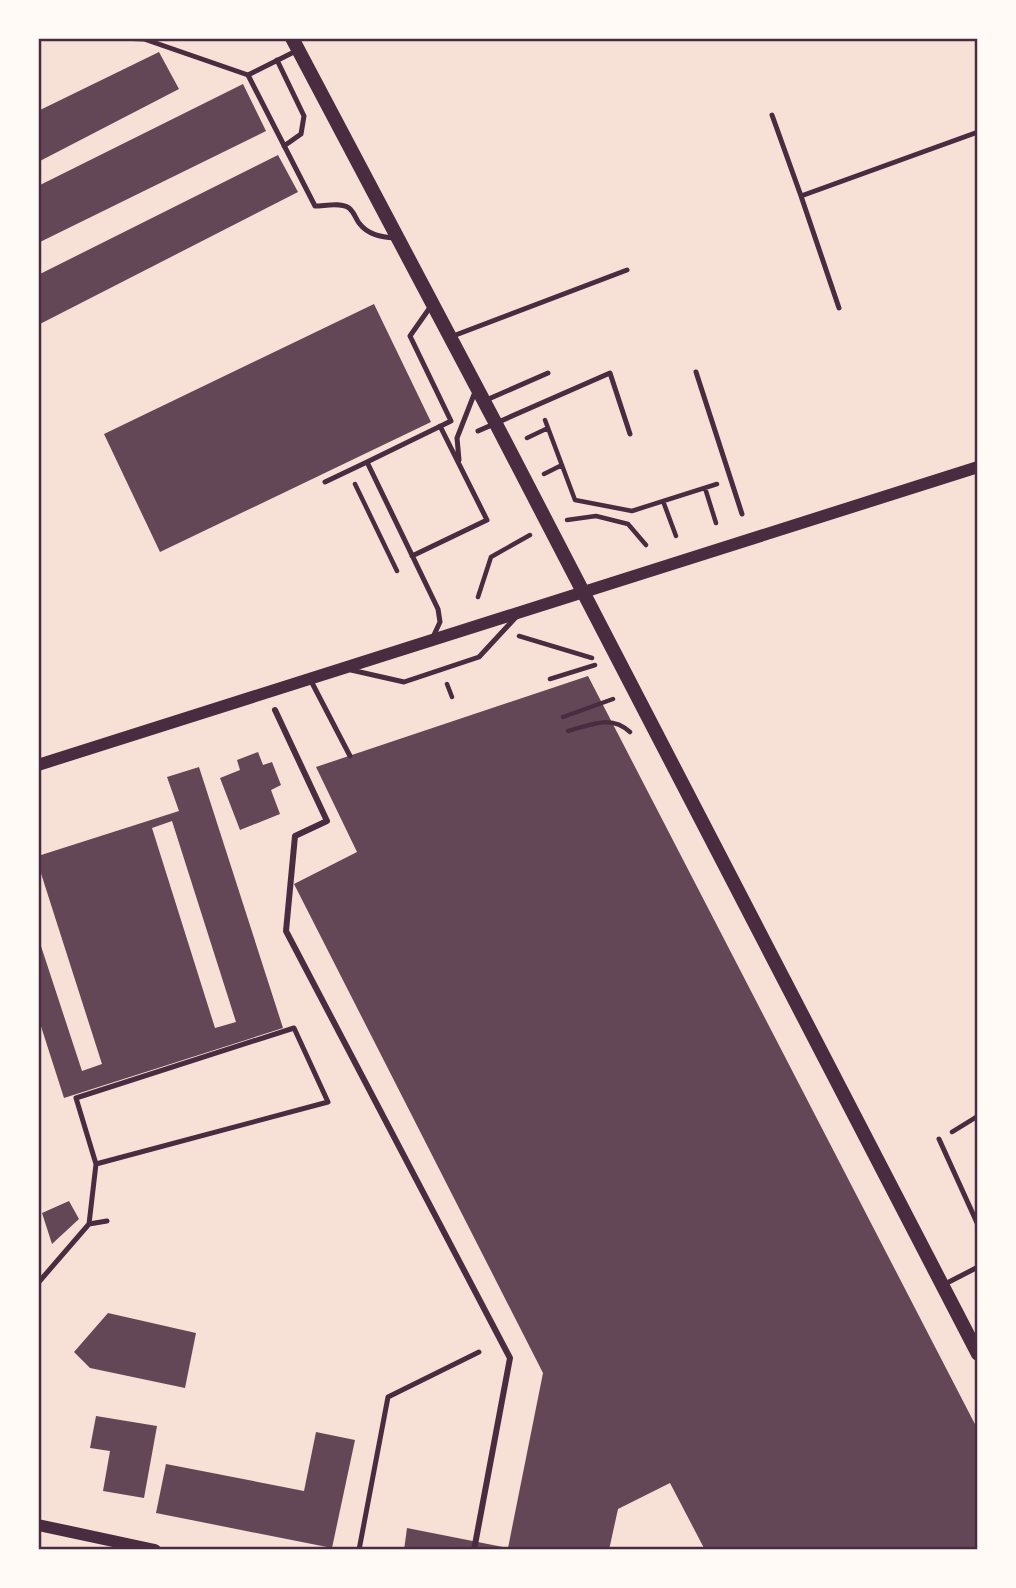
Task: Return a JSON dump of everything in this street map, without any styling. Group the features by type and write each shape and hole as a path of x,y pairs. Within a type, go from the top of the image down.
{"main road":[{"path":"295,44 495,422 978,1354"}],"street":[{"path":"38,765 978,467"},
{"path":"275,710 327,821 295,836 286,931 510,1358 474,1549"},
{"path":"38,1525 155,1549"}],"lane":[{"path":"120,38 144,39 248,75 315,206 340,205 350,209 368,232 398,239"},
{"path":"248,75 277,61 295,44"},
{"path":"277,61 304,116 300,134 284,146"},
{"path":"772,115 839,308"},
{"path":"801,196 978,132"},
{"path":"450,337 627,270"},
{"path":"325,482 451,421 411,337 433,304"},
{"path":"696,372 743,513"},
{"path":"459,463 457,438 480,395 548,373"},
{"path":"478,431 610,373 630,434"},
{"path":"412,555 487,520 440,426"},
{"path":"367,462 438,609 440,622 432,640"},
{"path":"344,668 404,682 479,657 522,612"},
{"path":"310,679 350,756"},
{"path":"38,1283 89,1224 96,1164 76,1098 294,1028 328,1101 96,1164"},
{"path":"939,1139 978,1225"},
{"path":"89,1224 107,1221"},
{"path":"942,1285 978,1267"},
{"path":"359,1549 388,1397 480,1352"}],"path":[{"path":"539,403 575,500 632,511 732,480"},
{"path":"526,439 548,428"},
{"path":"544,474 562,466"},
{"path":"348,471 401,579"},
{"path":"705,488 716,523"},
{"path":"663,501 676,536"},
{"path":"610,519 612,507"},
{"path":"567,520 596,516 628,524 646,545"},
{"path":"478,597 491,557 531,535"},
{"path":"519,636 592,658"},
{"path":"550,680 595,665"},
{"path":"446,680 452,697"},
{"path":"563,717 613,699"},
{"path":"568,731 610,720 624,726 630,733"},
{"path":"939,1139 978,1116"}],"building":[{"path":"159,52 179,89 38,162 38,111"},
{"path":"243,84 266,131 38,243 38,186"},
{"path":"278,155 298,192 38,325 38,275"},
{"path":"374,304 431,422 160,552 104,434"},
{"path":"588,676 978,1430 978,1550 705,1550 670,1483 618,1509 609,1550 404,1550 407,1528 508,1548 543,1373 294,884 357,852 316,767"},
{"path":"258,752 263,765 272,762 281,785 271,790 280,814 240,830 220,778 240,770 237,760"},
{"path":"199,767 283,1028 64,1098 38,1017 38,937 82,1071 102,1064 38,864 38,856 179,811 167,777","holes":["172,821 236,1022 215,1028 152,828"]},
{"path":"69,1201 79,1219 52,1244 42,1213"},
{"path":"108,1313 196,1333 185,1388 90,1368 74,1352"},
{"path":"96,1416 157,1426 144,1498 103,1491 110,1451 90,1448"},
{"path":"316,1432 355,1440 332,1548 156,1513 166,1464 304,1491"}]}
